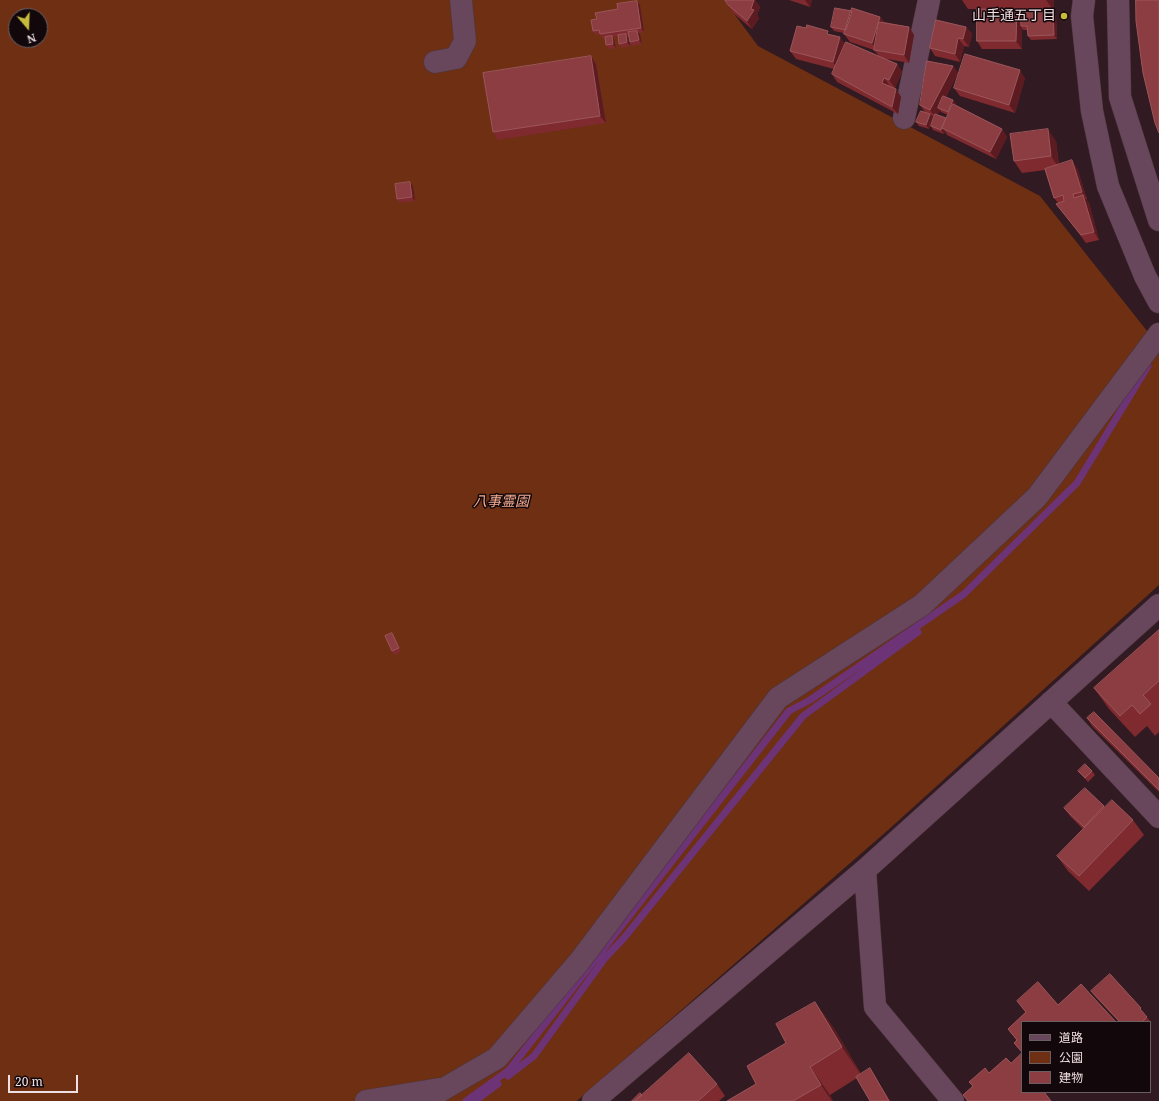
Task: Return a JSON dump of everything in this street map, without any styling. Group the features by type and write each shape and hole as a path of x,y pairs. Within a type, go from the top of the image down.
{"street":[{"path":"435,62 456,58 465,41 461,0"},
{"path":"904,118 929,0"},
{"path":"1084,0 1082,16 1092,111 1108,186 1145,276 1159,302"},
{"path":"1118,0 1120,97 1159,220"},
{"path":"423,1101 448,1088 497,1058 579,962 778,698 922,606 1031,502 1159,334"},
{"path":"594,1101 865,870 1159,605"},
{"path":"1051,702 1159,817"},
{"path":"865,870 875,1007 953,1101"},
{"path":"366,1101 448,1088"}],"green space":[{"name":"八事霊園","path":"0,0 724,0 758,46 1040,196 1159,346 1159,585 887,831 577,1101 0,1101"}],"building":[{"path":"725,0 754,0 751,9 754,10 747,21 728,5"},
{"path":"1136,0 1159,0 1159,133 1155,123 1143,73 1136,21"},
{"path":"637,1 641,28 600,34 599,30 593,31 591,20 597,19 595,13 618,9 617,4"},
{"path":"835,8 852,11 846,30 831,27"},
{"path":"852,8 880,17 872,43 844,34"},
{"path":"977,9 1017,10 1016,41 977,41"},
{"path":"1053,12 1054,35 1028,36 1027,26 1021,26 1020,13"},
{"path":"936,20 966,27 963,39 958,38 955,54 930,48"},
{"path":"879,22 909,27 904,55 874,50"},
{"path":"807,25 828,31 827,34 840,37 833,62 790,51 797,26 806,28"},
{"path":"637,31 639,40 630,42 628,32"},
{"path":"626,34 627,42 619,44 618,35"},
{"path":"612,36 613,44 606,45 605,37"},
{"path":"846,42 897,64 889,80 884,78 882,83 896,89 892,107 832,74"},
{"path":"965,54 1020,70 1009,105 954,88"},
{"path":"591,56 600,116 493,132 483,73"},
{"path":"927,61 953,66 930,110 920,105"},
{"path":"943,96 953,100 948,112 938,108"},
{"path":"953,104 1002,129 990,152 942,128"},
{"path":"921,111 930,114 926,125 916,122"},
{"path":"935,114 946,118 941,130 931,126"},
{"path":"1048,129 1051,156 1014,161 1010,134"},
{"path":"1072,160 1082,192 1073,194 1074,198 1083,195 1094,232 1081,235 1056,204 1064,201 1063,195 1054,198 1045,169"},
{"path":"410,182 412,197 397,199 395,184"},
{"path":"1159,630 1159,681 1143,695 1151,704 1140,714 1132,705 1120,716 1094,688"},
{"path":"392,633 399,648 392,651 385,636"},
{"path":"1094,712 1159,778 1159,790 1087,718"},
{"path":"1085,764 1092,771 1085,778 1078,771"},
{"path":"1085,788 1104,806 1084,827 1064,808"},
{"path":"1112,800 1133,820 1079,876 1057,856"},
{"path":"1110,974 1141,1008 1140,1009 1147,1017 1143,1021 1119,1021 1091,991"},
{"path":"1038,982 1058,1005 1081,984 1115,1021 1021,1021 1021,1051 1014,1043 1017,1040 1008,1029 1026,1012 1017,1001"},
{"path":"815,1002 842,1047 810,1067 821,1085 793,1101 727,1101 756,1084 747,1066 786,1043 776,1024"},
{"path":"689,1053 717,1084 698,1101 635,1101"},
{"path":"1021,1054 1021,1093 1045,1093 1051,1101 968,1101 963,1095 973,1086 969,1082 985,1068 989,1073 1006,1058 1011,1063"},
{"path":"870,1068 889,1101 870,1101 856,1077"},
{"path":"640,1093 642,1095 635,1101 632,1101"}],"waterway":[{"path":"466,1101 509,1070 789,711 810,700 964,594 1077,483 1148,366"},
{"path":"508,1076 534,1056 605,958 624,938 803,716 918,632"},
{"path":"475,1101 498,1084"}],"place":[{"name":"山手通五丁目","path":"1064,16"}]}
